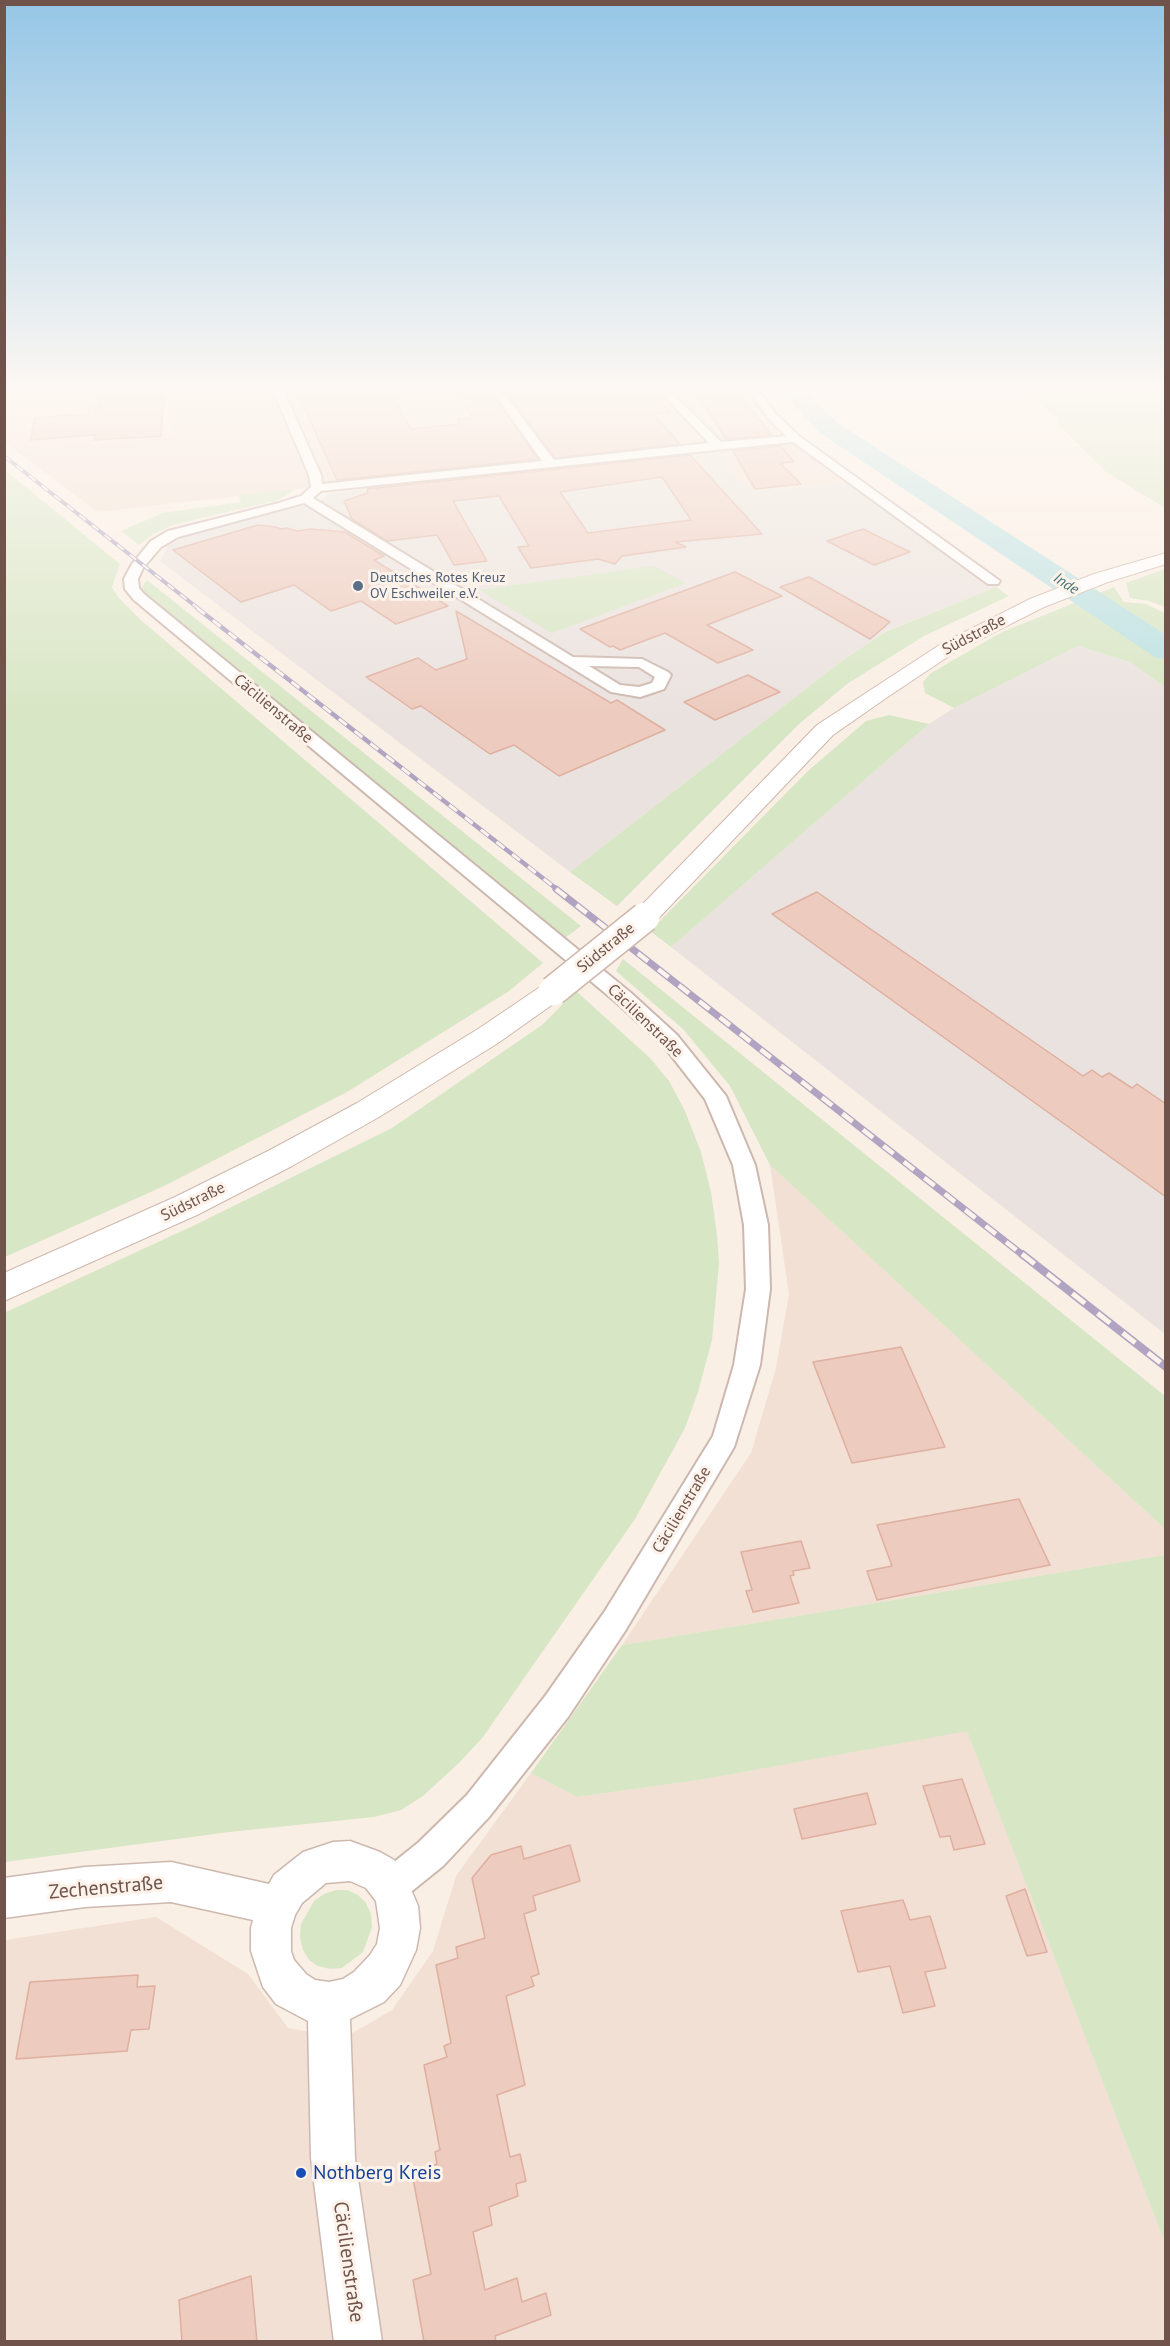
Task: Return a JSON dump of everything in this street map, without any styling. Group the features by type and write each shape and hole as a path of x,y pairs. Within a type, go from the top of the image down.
{"main road":[{"name":"Südstraße","path":"4,1288 186,1206 281,1158 368,1110 488,1036 553,991 645,917 825,730 948,648 1043,600 1101,578 1166,558"}],"street":[{"name":"Cäcilienstraße","path":"295,501 173,534 156,544 137,567 131,579 132,590 615,991 670,1040 715,1096 744,1165 756,1225 758,1288 749,1354 725,1439 615,1621 557,1706 478,1806 431,1854 390,1887"},
{"path":"308,501 616,689 640,692 659,686 663,675 642,663 573,661"},
{"path":"883,501 993,581"},
{"path":"350,1861 380,1874 390,1887 398,1906 400,1928 396,1950 385,1970 369,1987 350,1998 329,2003 308,2000 291,1989 278,1972 271,1951 271,1928 278,1906 288,1889 317,1866 350,1861"},
{"name":"Zechenstraße","path":"4,1898 85,1887 171,1882 278,1906"},
{"name":"Cäcilienstraße","path":"329,2003 333,2158 358,2342"}],"shaded area":[{"path":"84,501 190,501 98,512"},
{"path":"875,501 996,587 884,632 843,660 570,872 160,561 169,544 196,532 316,503"},
{"path":"1078,646 1130,662 1165,687 1165,1334 671,947 929,724 954,708"},
{"path":"770,1165 1165,1529 1165,1555 622,1645 751,1453 776,1368 789,1294"},
{"path":"967,1730 1165,2243 1165,2341 5,2342 5,1940 156,1917 248,1974 288,2028 344,2038 392,2010 433,1951 456,1876 531,1773 577,1797 705,1779"}],"green space":[{"path":"5,501 44,501 120,564 112,587 118,597 142,621 543,963 509,991 347,1092 164,1186 5,1257"},
{"path":"272,501 173,525 152,535 139,545 121,531 162,513 241,502"},
{"path":"1154,501 1165,501 1165,508"},
{"path":"654,566 686,583 552,633 479,590"},
{"path":"1165,569 1165,607 1149,601 1130,598 1126,583"},
{"path":"147,580 581,926 565,938 140,589"},
{"path":"996,587 1009,596 924,636 847,684 799,724 617,906 570,872 843,660 885,632"},
{"path":"1114,587 1124,602 1146,604 1165,613 1165,687 1130,662 1078,646 954,708 925,693 923,682 931,673 1002,632"},
{"path":"889,715 929,724 671,947 650,931 808,771 866,721"},
{"path":"623,959 1165,1396 1165,1529 770,1165 730,1086 683,1029 616,971"},
{"path":"576,991 650,1058 669,1081 685,1111 701,1152 711,1192 717,1235 719,1263 712,1340 698,1392 685,1428 635,1519 483,1737 423,1796 401,1810 374,1817 229,1832 5,1862 4,1313 195,1225 392,1128 542,1025"},
{"path":"1166,1555 1165,2243 967,1731 705,1779 577,1797 531,1773 622,1645"},
{"path":"336,1890 347,1890 358,1895 366,1903 371,1914 372,1927 363,1952 342,1968 330,1969 318,1966 309,1960 303,1950 300,1937 301,1924 314,1901"}],"building":[{"path":"344,501 453,501 487,561 454,565 437,535 387,541 352,519"},
{"path":"502,501 566,501 588,533 691,520 679,501 732,501 762,534 675,542 686,547 622,556 615,564 598,559 531,568 518,547 529,546"},
{"path":"258,525 297,531 311,529 345,532 384,556 374,560 448,606 396,624 361,601 331,611 294,585 241,602 173,550"},
{"path":"863,529 910,552 874,565 827,541"},
{"path":"735,572 782,596 707,625 753,650 718,663 665,633 620,650 613,646 610,647 580,629"},
{"path":"809,577 890,622 870,639 780,587"},
{"path":"456,611 611,703 617,700 665,730 559,776 514,745 490,754 421,706 412,709 366,677 418,658 436,670 467,659"},
{"path":"748,675 780,692 715,720 684,702"},
{"path":"817,892 1083,1076 1092,1070 1102,1077 1109,1073 1132,1088 1137,1084 1166,1104 1166,1197 772,914"},
{"path":"901,1347 945,1447 852,1463 813,1362"},
{"path":"1019,1499 1050,1565 877,1600 867,1571 892,1566 877,1525"},
{"path":"801,1541 810,1568 793,1571 794,1575 790,1576 799,1603 753,1612 746,1591 752,1590 741,1552"},
{"path":"962,1779 985,1844 954,1850 950,1836 940,1837 923,1786"},
{"path":"867,1793 876,1824 802,1839 794,1809"},
{"path":"570,1845 580,1881 533,1896 536,1910 524,1914 539,1974 531,1977 534,1986 506,1996 525,2085 497,2095 510,2157 520,2154 526,2181 516,2184 518,2196 489,2207 492,2225 473,2232 485,2290 517,2278 522,2302 546,2293 551,2315 495,2336 496,2342 424,2342 413,2280 431,2274 412,2173 437,2164 435,2152 440,2150 424,2065 447,2057 444,2046 451,2043 436,1965 458,1958 456,1947 485,1938 472,1878 491,1855 521,1846 524,1859"},
{"path":"1025,1889 1047,1952 1027,1956 1006,1896"},
{"path":"903,1900 910,1920 930,1916 946,1968 925,1972 935,2006 903,2013 890,1966 858,1972 841,1911"},
{"path":"138,1975 137,1987 155,1986 149,2029 131,2030 127,2051 16,2059 30,1982"},
{"path":"251,2276 257,2342 182,2342 179,2300"}],"waterway":[{"name":"Inde","path":"941,501 1166,650"}],"railway":[{"path":"62,501 199,609"},
{"path":"197,608 558,890"},
{"path":"556,889 1024,1256"},
{"path":"1022,1254 1166,1367"}],"place":[{"name":"Deutsches Rotes Kreuz OV Eschweiler e.V.","path":"358,586"},
{"name":"Nothberg Kreis","path":"301,2173"}]}
